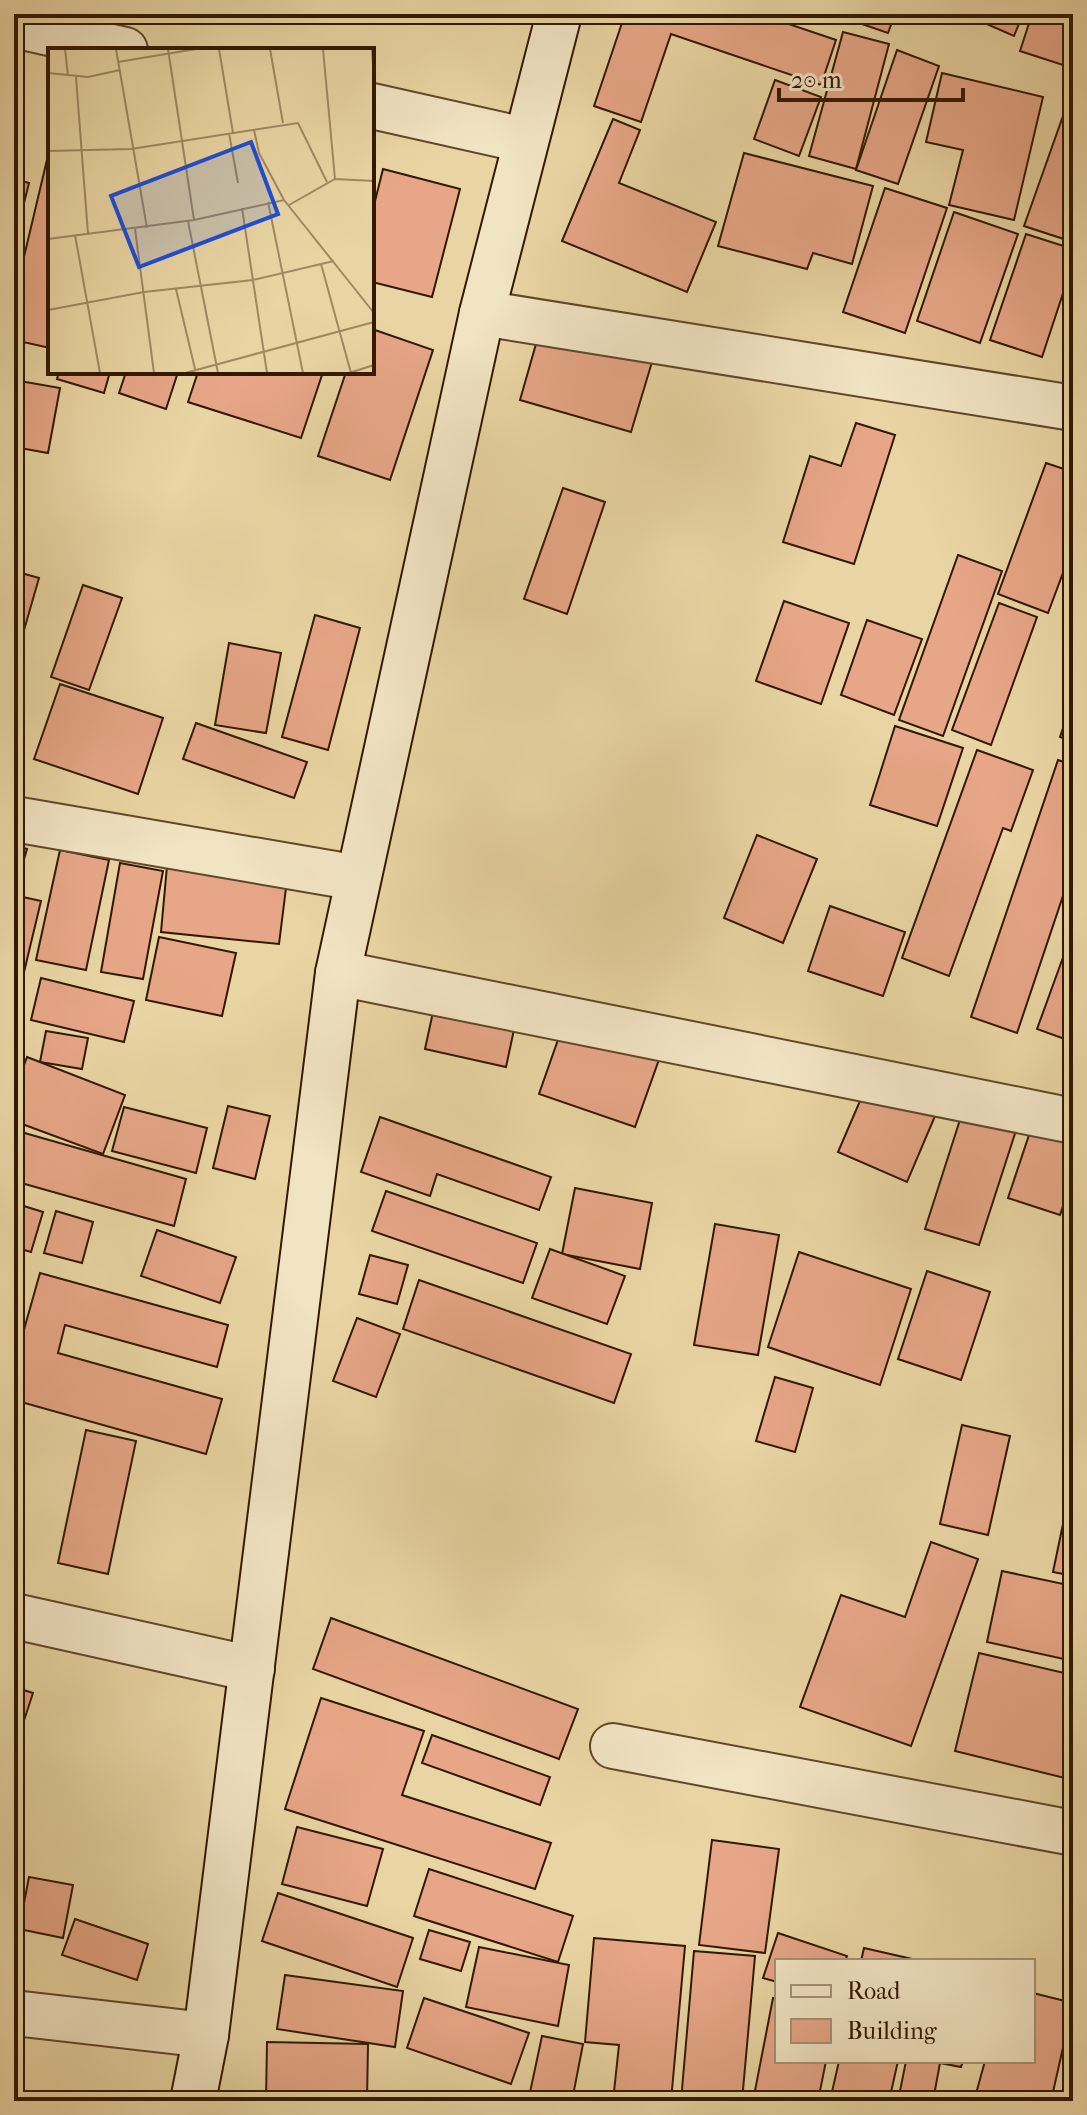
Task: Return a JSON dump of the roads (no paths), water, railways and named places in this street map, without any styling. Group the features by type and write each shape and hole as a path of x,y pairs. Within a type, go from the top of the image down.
{"street":[{"path":"193,2101 206,2035 338,973 482,313 524,140 559,14"},
{"path":"14,25 116,48"},
{"path":"374,106 524,140"},
{"path":"482,313 1073,408"},
{"path":"14,819 358,878"},
{"path":"338,973 1073,1121"},
{"path":"14,1616 252,1669"},
{"path":"613,1746 1073,1833"},
{"path":"14,2013 206,2035"}]}
